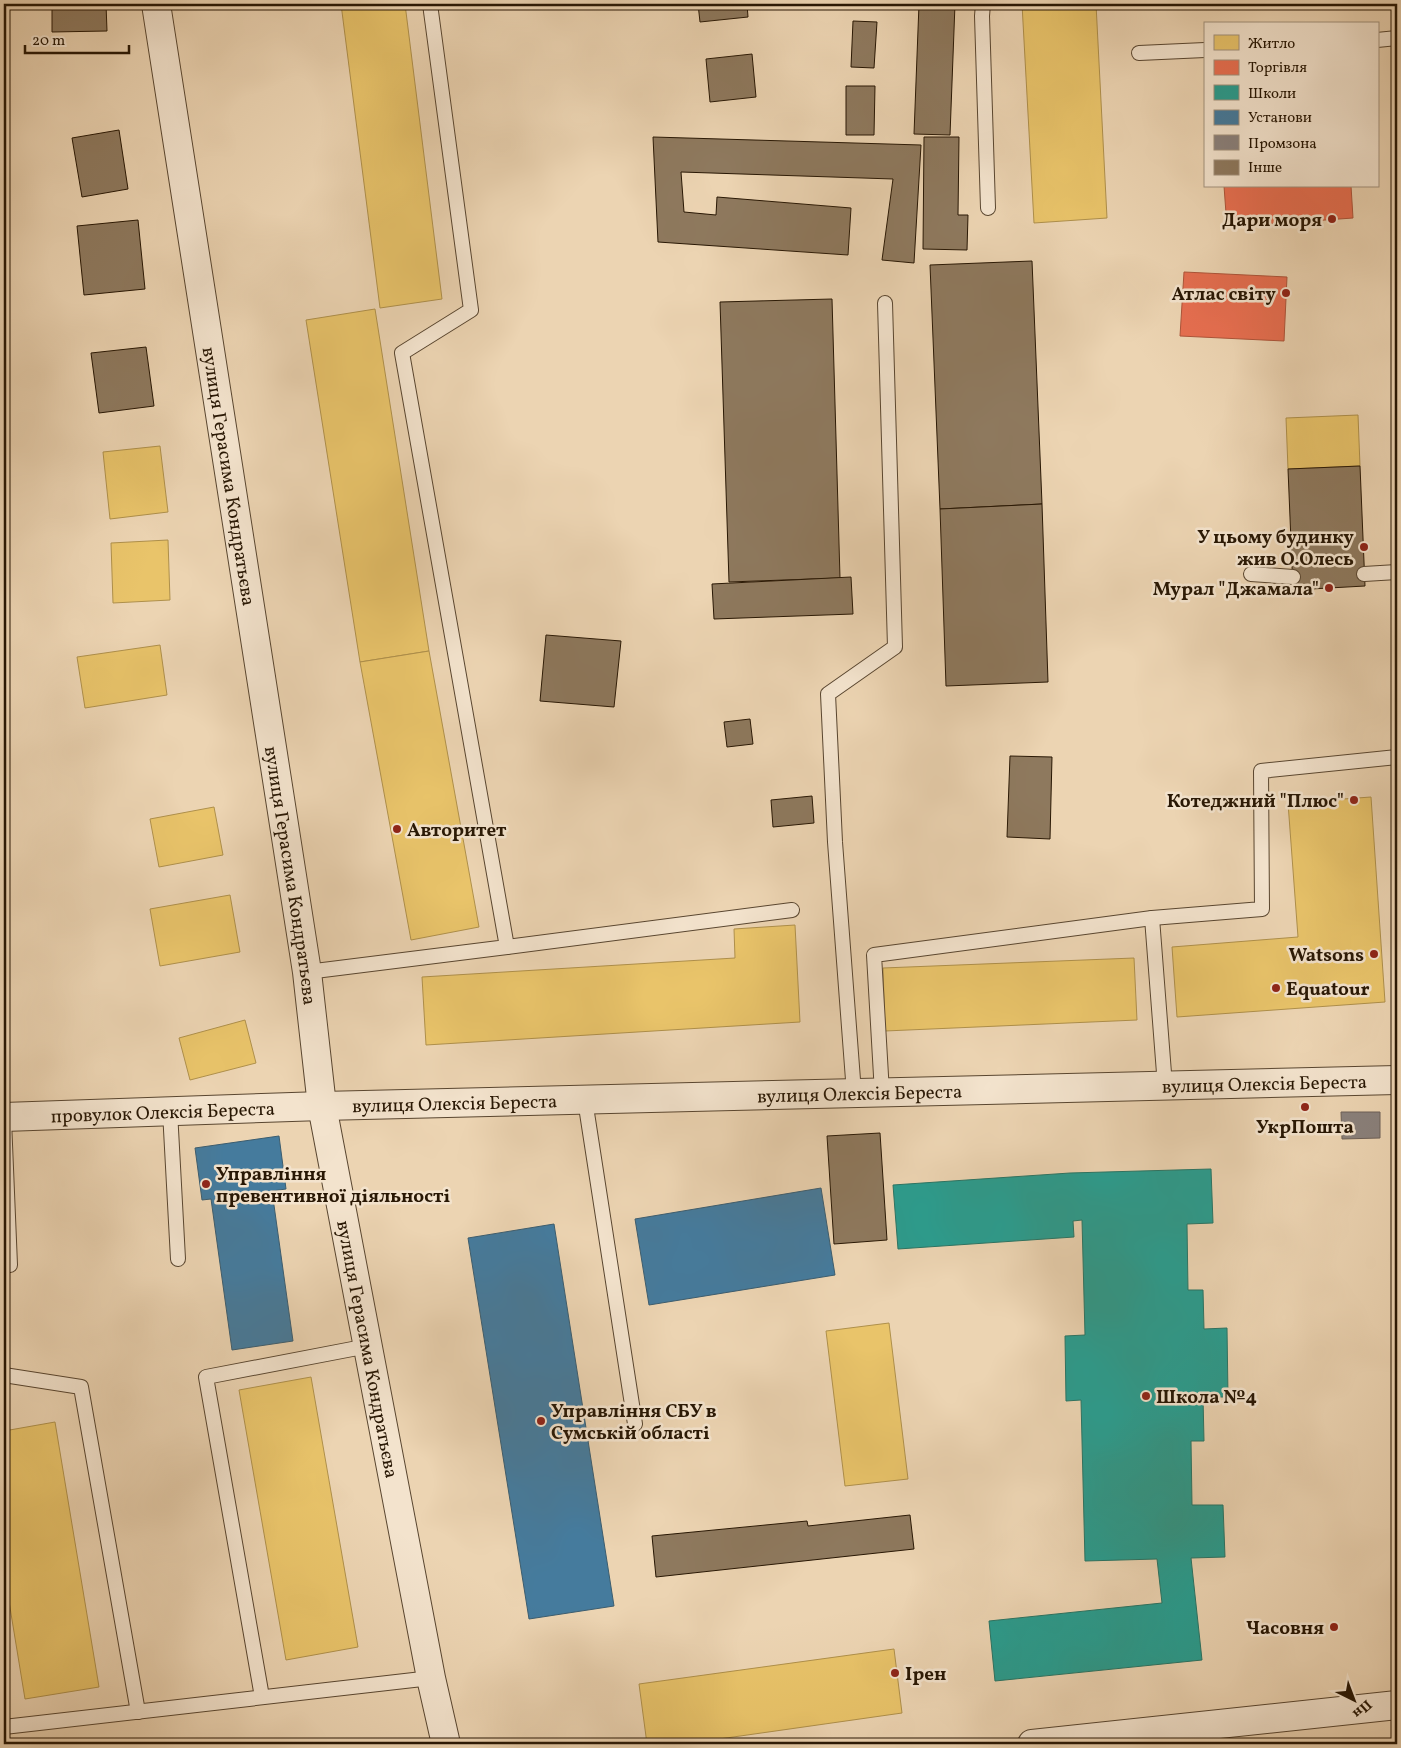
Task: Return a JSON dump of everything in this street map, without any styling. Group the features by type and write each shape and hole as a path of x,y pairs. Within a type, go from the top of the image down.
{"street":[{"name":"вулиця Герасима Кондратьєва","path":"156,4 307,972 322,1106 431,1678 446,1744"},
{"name":"вулиця Олексія Береста","path":"322,1106 1397,1080"},
{"name":"провулок Олексія Береста","path":"4,1118 322,1106"},
{"path":"1032,1744 1111,1740 1397,1705"}],"lane":[{"path":"430,4 471,310 402,353 507,947"},
{"path":"983,4 988,208"},
{"path":"1378,40 1397,38"},
{"path":"1139,53 1204,50"},
{"path":"854,1094 835,842 828,694 895,646 885,303"},
{"path":"1364,574 1397,572"},
{"path":"1251,574 1293,577"},
{"path":"882,1093 874,955 1152,918 1262,909 1261,771 1397,757"},
{"path":"307,972 792,910"},
{"path":"1152,918 1165,1086"},
{"path":"586,1100 635,1424"},
{"path":"170,1111 178,1259"},
{"path":"4,1118 10,1265 4,1266"},
{"path":"262,1698 206,1377 368,1346"},
{"path":"4,1375 81,1387 138,1712"},
{"path":"4,1728 431,1678"}],"building: Житло":[{"path":"341,4 405,4 442,299 380,308"},
{"path":"1022,4 1096,4 1107,218 1034,223"},
{"path":"375,309 429,651 360,662 306,320"},
{"path":"1358,415 1360,466 1288,469 1286,418"},
{"path":"160,446 168,512 110,519 103,452"},
{"path":"168,540 170,600 113,603 111,543"},
{"path":"160,645 167,695 85,708 77,657"},
{"path":"429,651 479,927 411,940 360,662"},
{"path":"1371,797 1385,1002 1177,1017 1172,947 1298,937 1288,803"},
{"path":"214,807 223,855 159,867 150,819"},
{"path":"230,895 240,952 160,966 150,909"},
{"path":"795,925 800,1022 426,1045 422,977 735,958 734,929"},
{"path":"1134,958 1137,1020 885,1031 883,968"},
{"path":"245,1020 256,1063 190,1080 179,1038"},
{"path":"889,1323 908,1479 845,1486 826,1331"},
{"path":"311,1377 358,1647 286,1660 239,1390"},
{"path":"55,1422 99,1687 25,1699 4,1571 4,1431"},
{"path":"894,1649 902,1713 684,1744 647,1744 639,1684"}],"building: Торгівля":[{"path":"1224,188 1351,188 1353,218 1227,227"},
{"path":"1184,272 1287,277 1284,341 1180,336"}],"building: Школи":[{"path":"1211,1169 1213,1223 1187,1224 1188,1290 1203,1290 1204,1329 1227,1328 1228,1397 1203,1397 1204,1441 1191,1441 1192,1505 1223,1505 1225,1557 1191,1558 1202,1660 995,1681 989,1621 1162,1603 1157,1559 1085,1561 1081,1400 1066,1401 1065,1336 1085,1335 1082,1220 1073,1221 1074,1237 898,1249 893,1185 1070,1173"}],"building: Установи":[{"path":"279,1136 286,1189 272,1191 293,1341 232,1350 211,1199 202,1200 195,1148"},
{"path":"821,1188 835,1275 649,1305 635,1219"},
{"path":"554,1224 614,1606 529,1619 468,1238"}],"building: Промзона":[{"path":"1341,1112 1380,1112 1380,1138 1342,1139"}],"building: Інше":[{"path":"52,4 106,4 107,31 52,32"},
{"path":"698,4 747,4 748,17 700,22"},
{"path":"919,4 955,4 950,135 914,134"},
{"path":"853,21 877,22 874,68 851,67"},
{"path":"752,54 756,97 710,102 706,59"},
{"path":"846,86 875,86 874,135 846,135"},
{"path":"119,130 128,189 82,197 72,138"},
{"path":"653,137 921,145 914,263 882,260 893,179 681,172 684,212 716,215 717,197 851,208 848,255 658,242"},
{"path":"924,137 959,137 958,215 968,215 967,250 923,249"},
{"path":"138,220 145,289 84,295 77,226"},
{"path":"1032,261 1042,504 940,509 930,265"},
{"path":"832,299 840,578 729,582 720,302"},
{"path":"146,347 154,406 99,413 91,353"},
{"path":"1360,466 1365,586 1293,590 1288,469"},
{"path":"1042,504 1048,682 946,686 940,509"},
{"path":"851,577 853,614 714,619 712,584"},
{"path":"546,635 621,641 614,707 540,701"},
{"path":"750,719 753,744 727,747 724,722"},
{"path":"1010,756 1052,757 1050,839 1007,837"},
{"path":"812,796 814,823 773,827 771,800"},
{"path":"880,1133 887,1240 834,1244 827,1136"},
{"path":"910,1515 914,1549 656,1577 652,1536 807,1521 808,1526"}],"place":[{"name":"Дари моря","path":"1332,219"},
{"name":"Атлас світу","path":"1286,293"},
{"name":"У цьому будинку жив О.Олесь","path":"1364,547"},
{"name":"Мурал \"Джамала\"","path":"1329,588"},
{"name":"Котеджний \"Плюс\"","path":"1354,800"},
{"name":"Авторитет","path":"397,829"},
{"name":"Watsons","path":"1374,954"},
{"name":"Equatour","path":"1276,988"},
{"name":"УкрПошта","path":"1305,1107"},
{"name":"Управління превентивної діяльності","path":"206,1184"},
{"name":"Школа №4","path":"1146,1396"},
{"name":"Управління СБУ в Сумській області","path":"541,1421"},
{"name":"Часовня","path":"1334,1627"},
{"name":"Ірен","path":"895,1673"}]}
